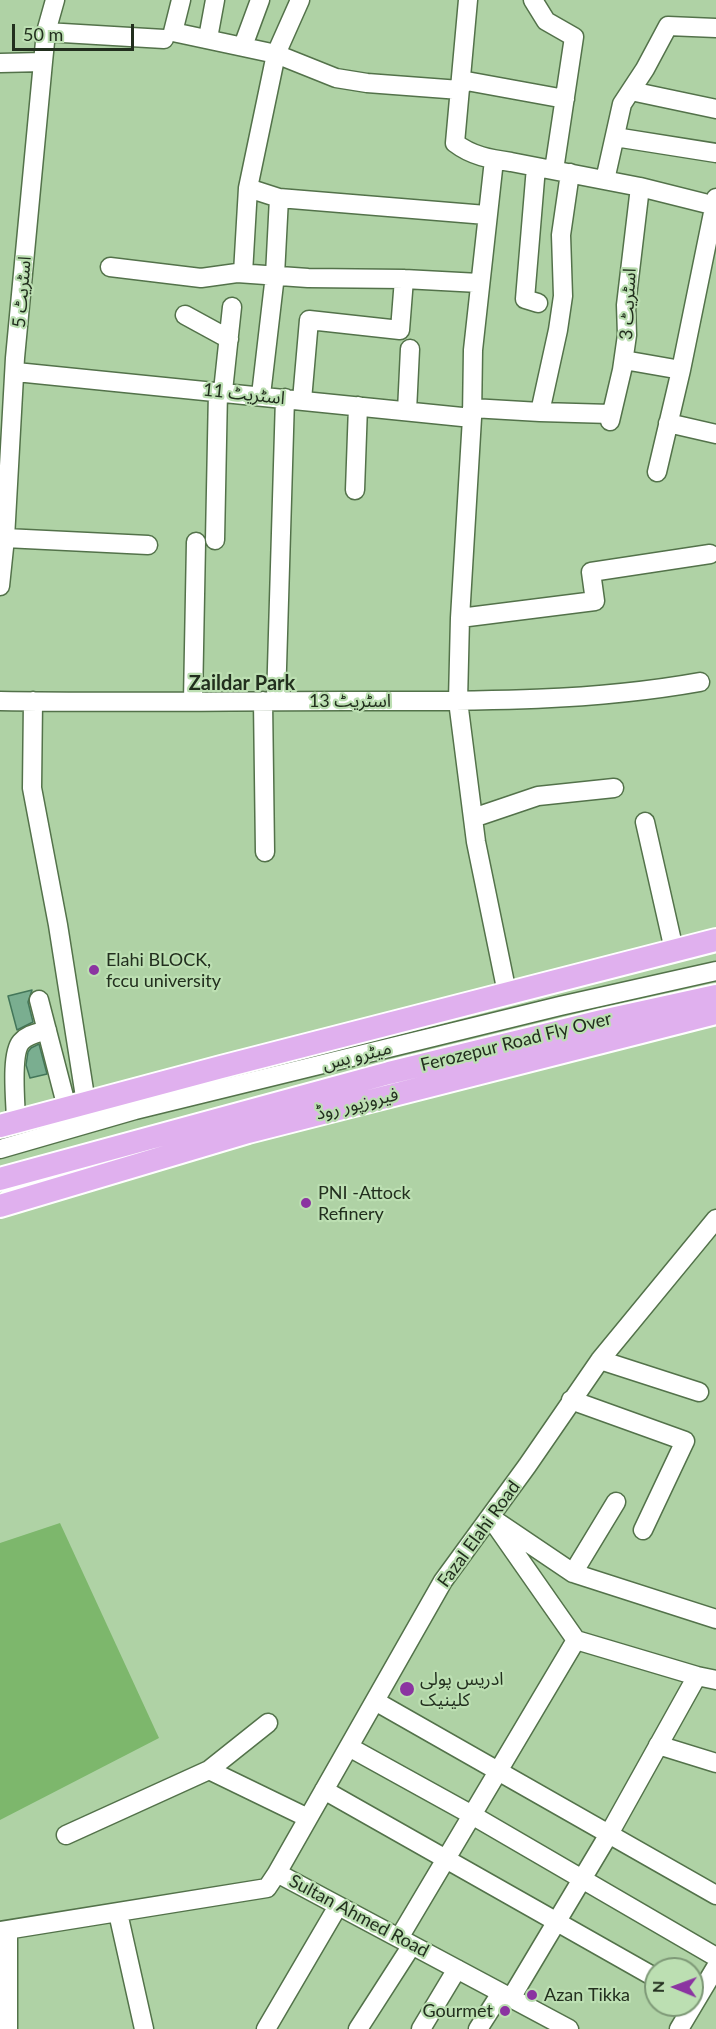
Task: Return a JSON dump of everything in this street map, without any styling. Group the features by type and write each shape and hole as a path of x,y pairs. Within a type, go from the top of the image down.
{"main road":[{"path":"8,1124 716,940"},
{"name":"Ferozepur Road Fly Over","path":"0,1179 389,1073 716,996"},
{"name":"فیروزپور روڈ","path":"0,1206 248,1132 716,1013"}],"street":[{"name":"اسٹریٹ 5","path":"0,586 5,538 10,362 46,32 56,0"},
{"path":"181,0 173,32 276,54 336,78 367,83 460,85 565,99"},
{"path":"208,38 215,0"},
{"path":"243,46 260,0"},
{"path":"243,273 248,188 276,54 300,0"},
{"path":"468,0 455,143 467,152 494,160 716,203 657,472"},
{"path":"533,0 546,21 574,37 565,99 561,235 563,296 540,412"},
{"path":"605,180 622,104 668,26 716,28"},
{"path":"46,32 164,39"},
{"path":"0,63 43,62"},
{"path":"631,91 716,110"},
{"path":"615,137 716,153"},
{"path":"494,160 486,215 473,350 458,701 476,842 507,993"},
{"path":"536,167 525,299 538,303"},
{"name":"اسٹریٹ 3","path":"611,418 624,360 627,335 626,305 640,187"},
{"path":"248,188 279,198 486,215"},
{"path":"261,396 275,275 279,198"},
{"path":"110,267 201,278 243,273 479,283"},
{"path":"265,852 270,701 293,399 309,320 400,330 405,279"},
{"path":"215,540 221,391 232,308"},
{"path":"185,315 229,339"},
{"path":"407,411 410,349"},
{"path":"624,360 681,370"},
{"name":"اسٹریٹ 11","path":"10,362 261,396 407,411 540,412 611,418"},
{"path":"356,490 358,406"},
{"path":"668,423 716,434"},
{"path":"5,538 148,545"},
{"path":"193,701 196,542"},
{"path":"460,618 595,602 591,572 710,554"},
{"name":"اسٹریٹ 13","path":"0,701 458,701 599,695 700,682"},
{"path":"33,702 32,788 58,925 76,1106"},
{"path":"473,818 538,796 614,788"},
{"path":"645,822 674,950"},
{"name":"میٹرو بس","path":"0,1149 135,1110 560,1006 716,971"},
{"path":"39,1000 47,1030 76,1106"},
{"path":"8,1124 18,1047 30,1035 47,1030"},
{"name":"Fazal Elahi Road","path":"277,1873 443,1581 527,1466 600,1360 716,1219"},
{"path":"600,1360 699,1392"},
{"path":"571,1400 685,1441 643,1530"},
{"path":"573,1573 616,1502"},
{"path":"490,1517 573,1573 716,1619"},
{"path":"490,1517 576,1640 716,1680"},
{"path":"358,2029 447,1859 576,1640"},
{"path":"478,2029 506,1995 556,1921 609,1834 697,1676"},
{"path":"375,1701 716,1895"},
{"path":"66,1835 209,1770 268,1723"},
{"path":"658,1746 716,1763"},
{"path":"349,1747 472,1815 716,1957"},
{"path":"209,1770 308,1818"},
{"path":"324,1790 644,1971"},
{"name":"Sultan Ahmed Road","path":"4,1931 267,1888 277,1873 506,1995 547,2024 568,2029"},
{"path":"266,2029 338,1906"},
{"path":"118,1912 144,2029"},
{"path":"4,1931 8,2029"},
{"path":"704,1984 716,1967"},
{"path":"421,2029 457,1969"}],"green space":[{"path":"60,1523 159,1738 0,1820 0,1543"}],"building":[{"path":"32,990 28,1002 33,1022 17,1030 8,996"},
{"path":"39,1044 47,1074 30,1078 26,1065 28,1052"}],"place":[{"name":"Elahi BLOCK, fccu university","path":"94,970"},
{"name":"PNI -Attock Refinery","path":"306,1203"},
{"name":"ادریس پولی کلینیک","path":"407,1689"},
{"name":"Azan Tikka","path":"532,1995"},
{"name":"Gourmet","path":"505,2011"}],"district":[{"name":"Zaildar Park","path":"242,684"}]}
